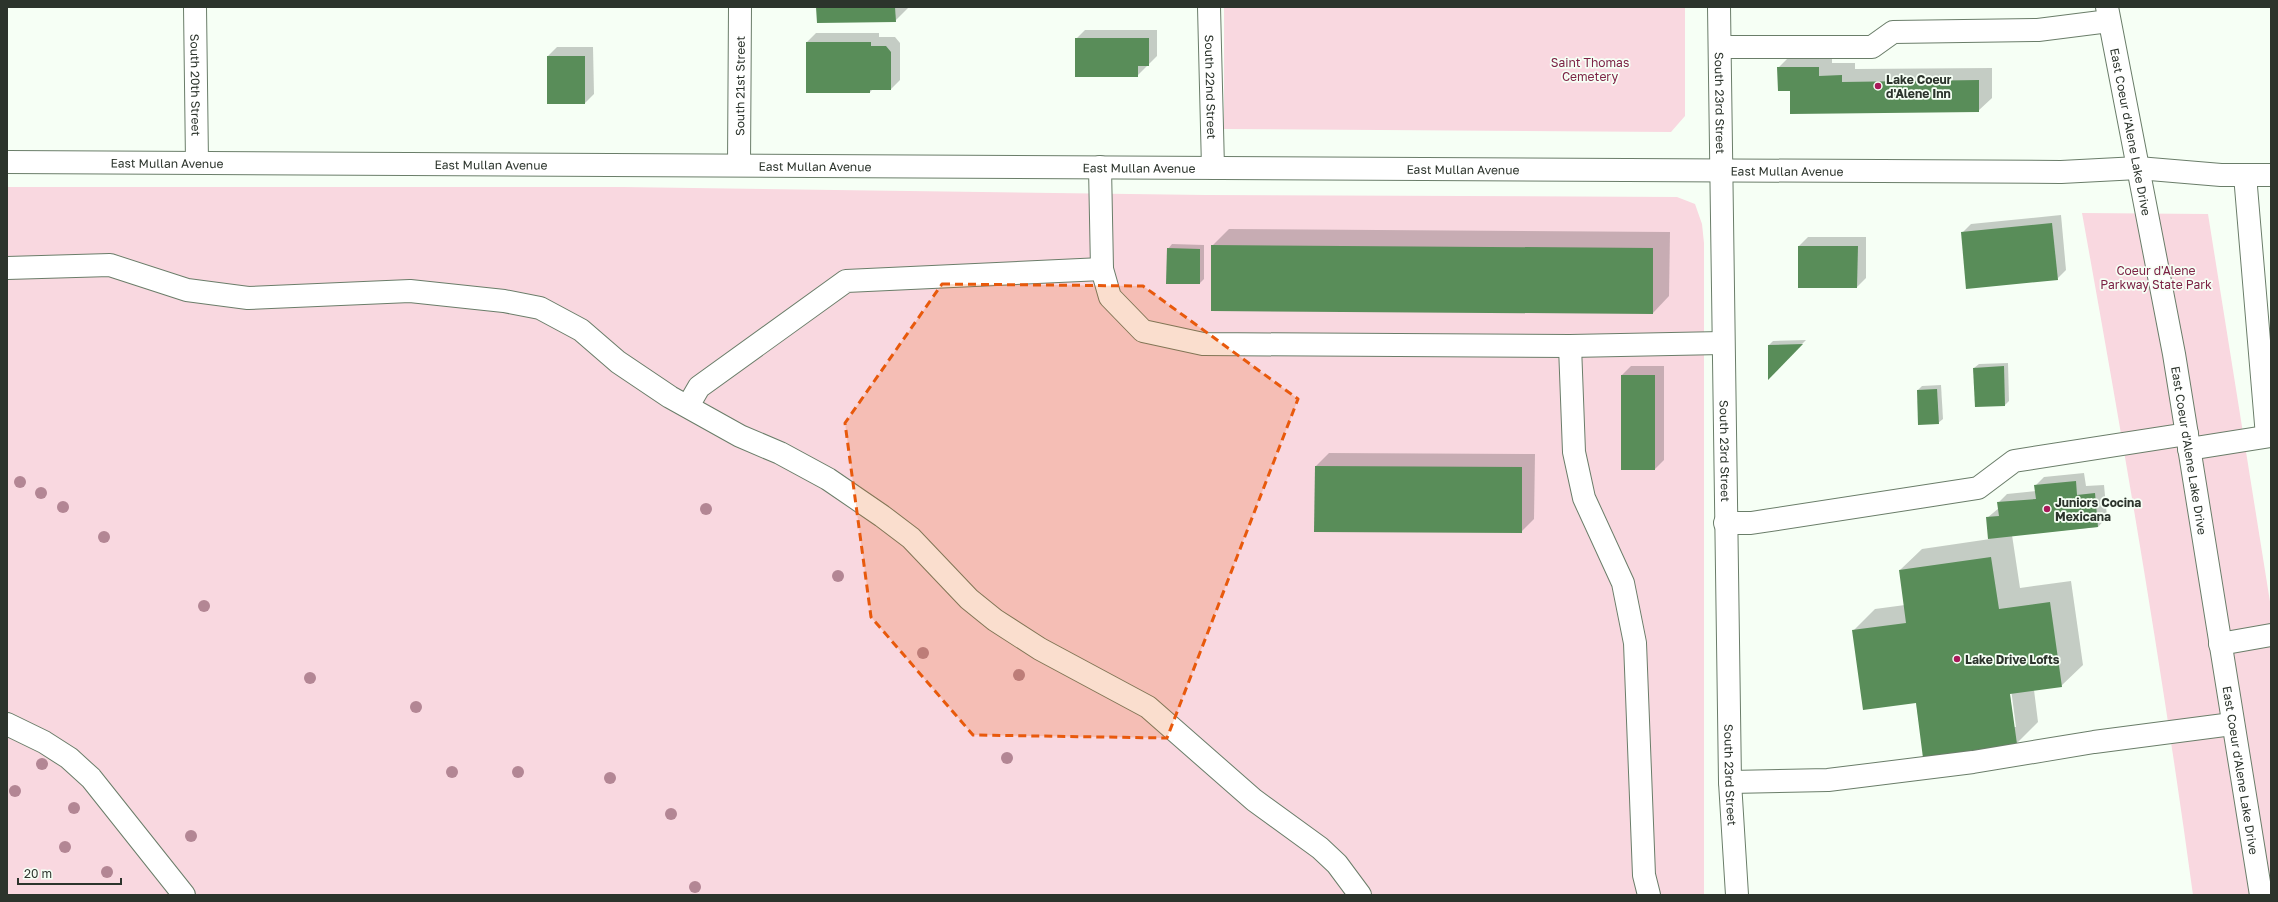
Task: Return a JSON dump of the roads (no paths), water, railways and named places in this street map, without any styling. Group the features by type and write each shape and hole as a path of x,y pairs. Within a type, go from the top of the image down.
{"street":[{"name":"South 20th Street","path":"195,7 196,162"},
{"name":"South 21st Street","path":"739,164 740,7"},
{"name":"South 22nd Street","path":"1209,7 1213,168"},
{"name":"South 23rd Street","path":"1719,7 1725,524 1730,782 1736,895"},
{"path":"1720,47 1872,47 1893,32 2038,30 2108,14"},
{"name":"East Coeur d'Alene Lake Drive","path":"2108,14 2174,354 2232,724 2262,838 2261,895"},
{"name":"East Mullan Avenue","path":"7,162 739,164 2068,172 2138,168 2245,175 2271,175"},
{"path":"1100,167 1102,269 1110,297 1143,330 1203,344 1570,346 1722,342"},
{"path":"1725,524 1751,523 1978,488 2014,461 2188,442 2269,436 2245,175"},
{"path":"7,268 110,265 187,290 248,298 410,291 504,301 540,308 581,330 644,380 740,436 780,453 828,479 911,538 969,599 995,620 1040,649 1148,707 1254,800 1320,848 1337,864 1360,895"},
{"path":"688,406 699,387 846,281 1102,269"},
{"path":"1570,346 1575,460 1584,498 1623,583 1635,643 1644,875 1649,895"},
{"path":"2220,644 2271,635"},
{"path":"7,724 50,746 69,758 91,778 184,895"},
{"path":"1730,782 1828,780 1973,762 2094,742 2232,724"}],"place":[{"name":"Lake Coeur d'Alene Inn","path":"1878,86"},
{"name":"Juniors Cocina Mexicana","path":"2047,509"},
{"name":"Lake Drive Lofts","path":"1957,659"}],"park label":[{"name":"Saint Thomas Cemetery","path":"1590,69"},
{"name":"Coeur d'Alene Parkway State Park","path":"2156,277"}]}
